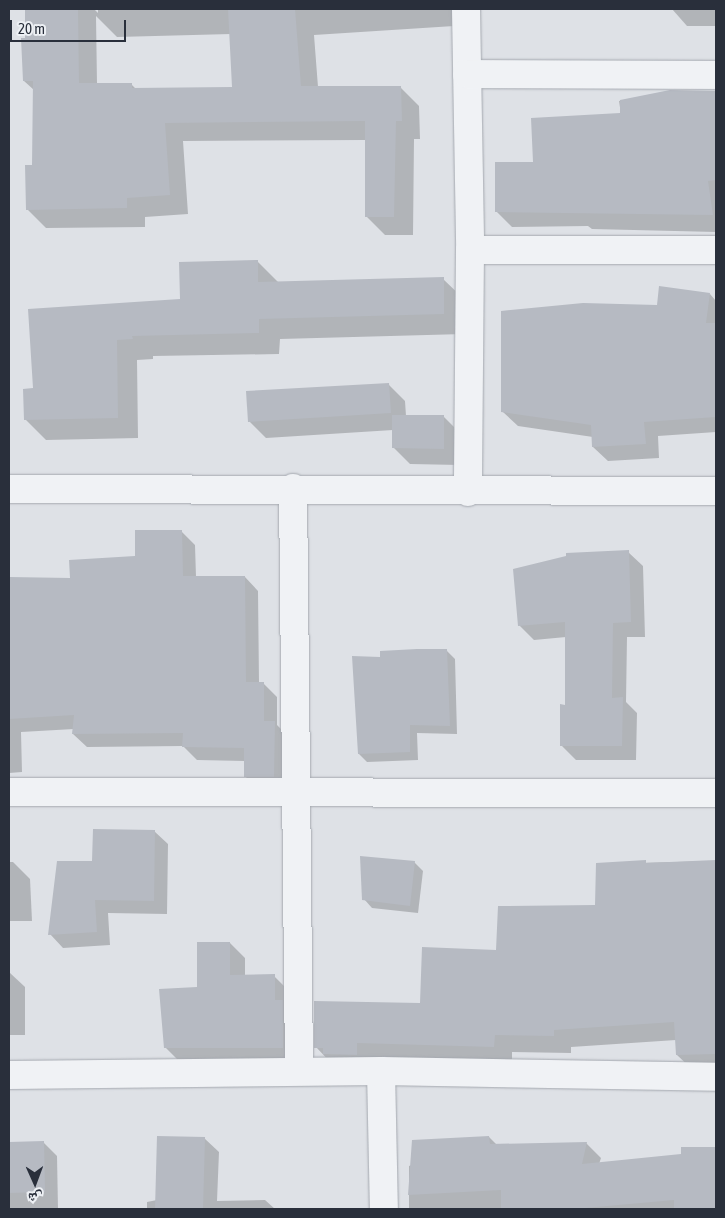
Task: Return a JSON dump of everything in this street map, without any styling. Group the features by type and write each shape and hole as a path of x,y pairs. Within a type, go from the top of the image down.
{"street":[{"path":"466,9 470,250 468,492"},
{"path":"467,74 716,75"},
{"path":"470,250 716,250"},
{"path":"293,488 299,1072"},
{"path":"9,489 293,488 468,492 716,491"},
{"path":"9,792 716,793"},
{"path":"381,1071 384,1209"},
{"path":"9,1075 381,1071 716,1078"}],"building":[{"path":"25,9 78,9 79,83 132,83 132,88 232,87 228,9 295,9 301,86 401,86 402,121 396,121 394,217 365,217 365,121 165,123 170,195 127,198 127,208 26,210 25,165 32,165 33,81 23,81 21,38 25,38"},
{"path":"670,90 716,91 716,180 708,181 713,215 495,212 495,162 533,162 531,118 620,113 620,100"},
{"path":"258,260 258,282 444,277 444,314 259,319 259,333 132,336 133,339 117,340 118,418 24,420 23,389 33,388 28,309 180,299 179,262"},
{"path":"659,286 710,293 706,323 716,323 716,417 644,422 646,444 592,447 591,425 501,412 501,311 583,303 657,305"},
{"path":"389,383 391,413 248,422 246,391"},
{"path":"392,415 444,415 444,449 392,448"},
{"path":"135,530 182,530 183,576 245,576 246,682 264,682 264,721 275,721 274,777 244,777 244,748 182,747 183,733 72,734 74,715 9,719 9,577 70,578 69,560 135,556"},
{"path":"629,550 631,622 613,623 612,698 623,697 622,746 560,746 560,704 565,705 565,622 518,626 513,569 566,556 566,553"},
{"path":"447,649 450,726 410,725 410,752 358,754 352,656 380,657 380,651"},
{"path":"93,829 155,830 154,901 95,900 97,932 48,935 57,861 92,861"},
{"path":"360,856 415,861 410,906 362,900"},
{"path":"646,860 646,863 716,860 716,1054 676,1055 674,1022 554,1030 554,1036 495,1035 494,1047 357,1043 357,1055 323,1054 323,1048 314,1048 314,1001 420,1003 422,947 496,950 498,906 595,905 596,863"},
{"path":"197,942 230,942 230,975 275,974 275,1000 283,1000 283,1048 164,1048 159,989 197,987"},
{"path":"157,1136 205,1137 203,1209 155,1209"},
{"path":"489,1136 490,1144 587,1142 582,1164 681,1154 681,1147 716,1147 716,1209 674,1209 674,1200 574,1209 501,1209 501,1190 408,1195 412,1140"},
{"path":"44,1141 45,1192 9,1193 9,1142"}]}
